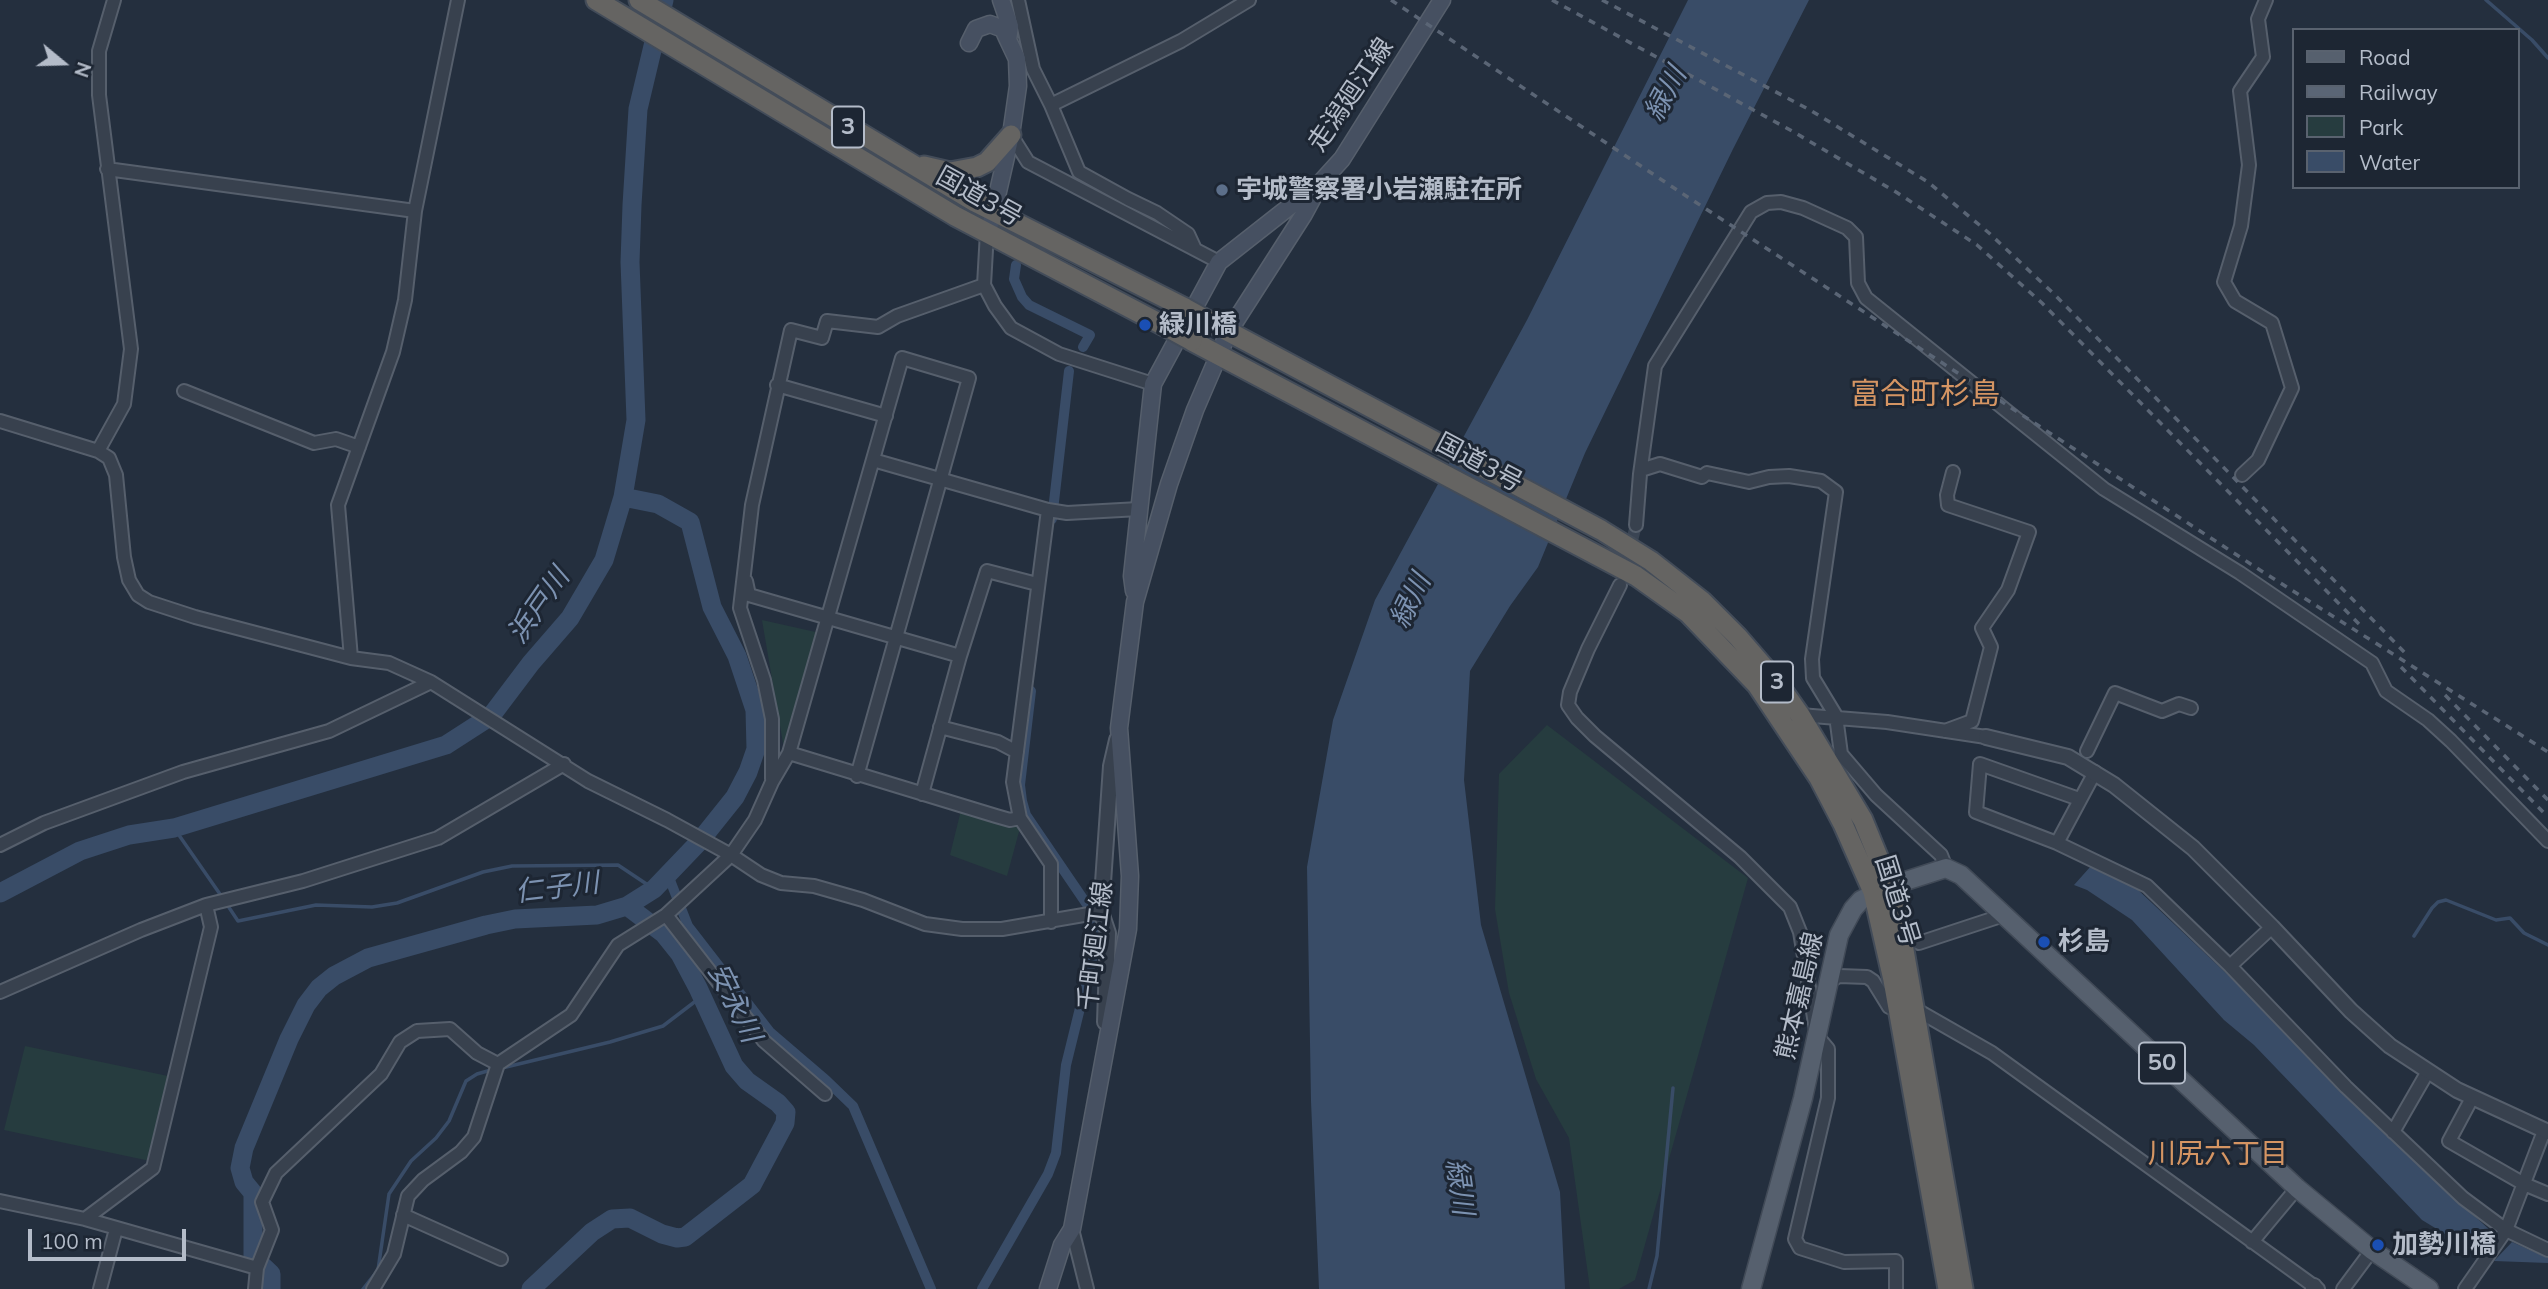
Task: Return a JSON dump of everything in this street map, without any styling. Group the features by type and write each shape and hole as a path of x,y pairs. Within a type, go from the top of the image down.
{"highway":[{"name":"国道3号","path":"596,0 955,216 1636,576 1688,613 1758,685 1819,778 1882,889"},
{"name":"国道3号","path":"639,0 995,213 1235,334 1601,530 1651,561 1702,601 1768,672 1800,715 1863,820 1882,889 1963,1289"},
{"path":"894,154 930,168 950,172 967,170 987,162 1011,135"},
{"name":"国道3号","path":"1906,1010 1948,1289"}],"main road":[{"path":"1001,0 1010,26 1008,40"},
{"name":"走潟廻江線","path":"1153,384 1219,262 1321,181 1342,159 1442,0"},
{"path":"970,43 976,29 989,24 1003,29 1017,59 1017,86 1011,135 995,213 987,232"},
{"name":"走潟廻江線","path":"1223,356 1321,181"},
{"name":"千町廻江線","path":"1048,1289 1062,1245 1072,1229 1128,929 1130,886 1119,728 1135,602 1169,484 1223,356"},
{"name":"千町廻江線","path":"1135,602 1132,576 1153,384"},
{"name":"熊本嘉島線","path":"1751,1289 1803,1098 1839,934 1853,908 1861,900 1882,889 1946,868"},
{"name":"50","path":"1946,868 1961,875 2297,1188 2372,1250 2428,1289"}],"street":[{"path":"98,451 124,404 131,349 99,94 99,51 114,0"},
{"path":"351,657 338,505 394,349 405,300 415,211 458,0"},
{"path":"1018,0 1033,69 1079,172 1157,212 1188,234 1194,247"},
{"path":"1051,105 1181,41 1249,0"},
{"path":"2242,475 2258,460 2292,388 2272,323 2235,301 2224,282 2241,226 2249,165 2240,91 2263,57 2258,19 2266,0"},
{"path":"1011,135 1028,162 1219,262"},
{"path":"107,169 415,211"},
{"path":"1636,525 1655,366 1751,212 1767,203 1781,202 1803,208 1847,228 1856,237 1858,283 1866,298 2104,489 2240,573 2372,663 2386,691 2428,720 2451,741 2548,841"},
{"path":"987,232 984,285 1011,328 1023,337 1059,354 1153,384"},
{"path":"772,782 772,719 764,680 740,608 752,505 791,330 822,338 827,321 878,327 897,316 984,285"},
{"path":"373,1289 394,1254 408,1196 423,1180 461,1152 474,1137 498,1064 571,1015 618,945 666,915 731,855 755,820 772,782 789,754 902,358 969,378 857,776"},
{"path":"778,385 886,416"},
{"path":"184,391 314,443 337,439 359,447"},
{"path":"0,421 98,451 109,458 116,475 124,557 130,580 138,594 149,602 195,617 351,657 389,663 431,682 588,780 731,855 761,875 781,883 814,886 863,900 925,924 962,929 1002,929 1101,912"},
{"path":"873,460 1048,510 1067,513 1139,509"},
{"path":"1641,470 1660,464 1702,477 1707,473 1749,482 1789,476 1821,481 1836,492 1812,659 1813,678 1836,716 1841,754 1877,795 1941,855 1946,868"},
{"path":"1945,731 1972,721 1991,647 1982,628 2008,590 2029,532 1948,505 1947,495 1953,472"},
{"path":"1048,510 1013,782 1020,818 1051,864 1051,922"},
{"path":"922,794 960,656 987,571 1037,584"},
{"path":"745,573 749,595 960,656"},
{"path":"1620,585 1588,649 1570,692 1568,705 1595,736 1740,857 1790,907 1800,932 1817,1036 1828,1049 1828,1098 1796,1239 1800,1248 1844,1262 1896,1261 1896,1289"},
{"path":"0,845 44,823 183,772 329,731 431,682"},
{"path":"2087,751 2115,692 2162,711 2179,704 2191,708"},
{"path":"1800,715 1836,716 1986,737 2055,752 2095,772 2138,802 2193,848 2377,1036 2427,1073 2472,1098 2546,1132 2506,1230 2465,1289"},
{"path":"940,727 998,742 1017,752"},
{"path":"1107,1045 1108,933 1101,912 1111,766 1119,728"},
{"path":"789,754 1010,820 1020,818"},
{"path":"0,992 141,930 206,905 303,881 438,838 564,764"},
{"path":"2079,799 1980,764 1976,812 2057,843 2147,886 2230,966 2346,1087 2463,1198 2506,1230 2548,1250"},
{"path":"2057,843 2095,772"},
{"path":"85,1219 153,1168 211,927 206,905"},
{"path":"666,915 764,1041 825,1094"},
{"path":"1919,943 2004,915"},
{"path":"2230,966 2273,927"},
{"path":"1828,982 1839,976 1867,977 1873,981 1889,1007 1906,1010 1992,1053 2315,1288"},
{"path":"254,1289 257,1268 272,1230 262,1202 276,1173 381,1074 400,1042 417,1031 450,1029 477,1053 498,1064"},
{"path":"2393,1132 2427,1073"},
{"path":"2472,1098 2449,1141 2524,1184 2548,1194"},
{"path":"2252,1242 2297,1188"},
{"path":"0,1200 85,1219 257,1268"},
{"path":"403,1215 501,1259"},
{"path":"100,1289 116,1229"},
{"path":"1072,1229 1087,1289"},
{"path":"2343,1289 2372,1250"}],"green space":[{"path":"762,620 820,633 785,755"},
{"path":"1547,725 1748,878 1635,1280 1619,1289 1590,1289 1569,1138 1536,1079 1509,993 1495,909 1499,774"},
{"path":"961,810 1020,828 1007,876 950,855"},
{"path":"25,1046 168,1076 150,1161 4,1130"}],"water":[{"name":"緑川","path":"1688,0 1809,0 1585,453 1538,567 1470,671 1464,780 1481,925 1560,1192 1565,1289 1319,1289 1311,1101 1307,867 1333,720 1375,600 1527,320"},
{"path":"2091,866 2134,886 2267,1012 2376,1125 2494,1234 2478,1254 2422,1220 2254,1045 2224,1020 2132,920 2087,890 2074,885"},
{"path":"2512,1242 2548,1258 2548,1263 2494,1261"}],"waterway":[{"name":"浜戸川","path":"0,893 80,851 129,835 174,828 446,745 491,716 531,663 570,618 604,560 623,497 636,420 630,262 638,109 664,0"},
{"path":"2486,0 2518,28"},
{"path":"2520,30 2548,58"},
{"path":"1016,265 1014,279 1022,297 1029,305 1090,335 1083,347"},
{"path":"1052,519 1069,371"},
{"name":"仁子川","path":"271,1289 271,1274 253,1257 253,1193 244,1182 240,1168 244,1148 289,1039 306,1005 319,988 334,976 368,958 486,925 515,919 597,915 627,906 654,889 699,842 735,797 748,772 756,749 755,710 737,656 712,607 690,522 658,504 623,497"},
{"path":"1031,691 1020,785 1022,801 1026,815 1088,906"},
{"path":"174,828 222,897"},
{"path":"226,903 238,921 316,905 372,907 397,903 483,872 512,866 618,865 654,889"},
{"path":"668,875 688,926 770,1032 853,1106 931,1289"},
{"path":"2414,936 2432,908 2438,902 2446,900 2496,920 2510,918 2524,933 2548,945"},
{"name":"安永川","path":"531,1289 592,1232 612,1219 630,1218 662,1234 685,1237 752,1185 785,1123 786,1112 778,1103 747,1081 734,1066 680,954 664,934 627,906"},
{"path":"982,1289 1048,1174 1056,1153 1066,1065 1097,939 1095,924"},
{"path":"502,1068 610,1042 663,1026 701,997"},
{"path":"363,1289 378,1270 389,1194 411,1161 436,1138 449,1121 466,1081 491,1070"},
{"path":"1649,1289 1657,1256 1673,1088"}],"tunnel":[{"path":"1623,576 1636,525"}],"railway":[{"path":"1391,0 2263,572 2548,752"},
{"path":"1552,0 1792,131 1896,192 1977,245 2042,303 2362,627"},
{"path":"1602,0 1810,110 1928,182 1989,233 2054,294 2409,657"},
{"path":"2401,667 2548,817"},
{"path":"2445,695 2548,800"}],"place":[{"name":"宇城警察署小岩瀬駐在所","path":"1222,190"},
{"name":"緑川橋","path":"1145,325"},
{"name":"杉島","path":"2044,942"},
{"name":"加勢川橋","path":"2378,1245"}],"district":[{"name":"富合町杉島","path":"1925,395"},
{"name":"川尻六丁目","path":"2218,1155"}]}
